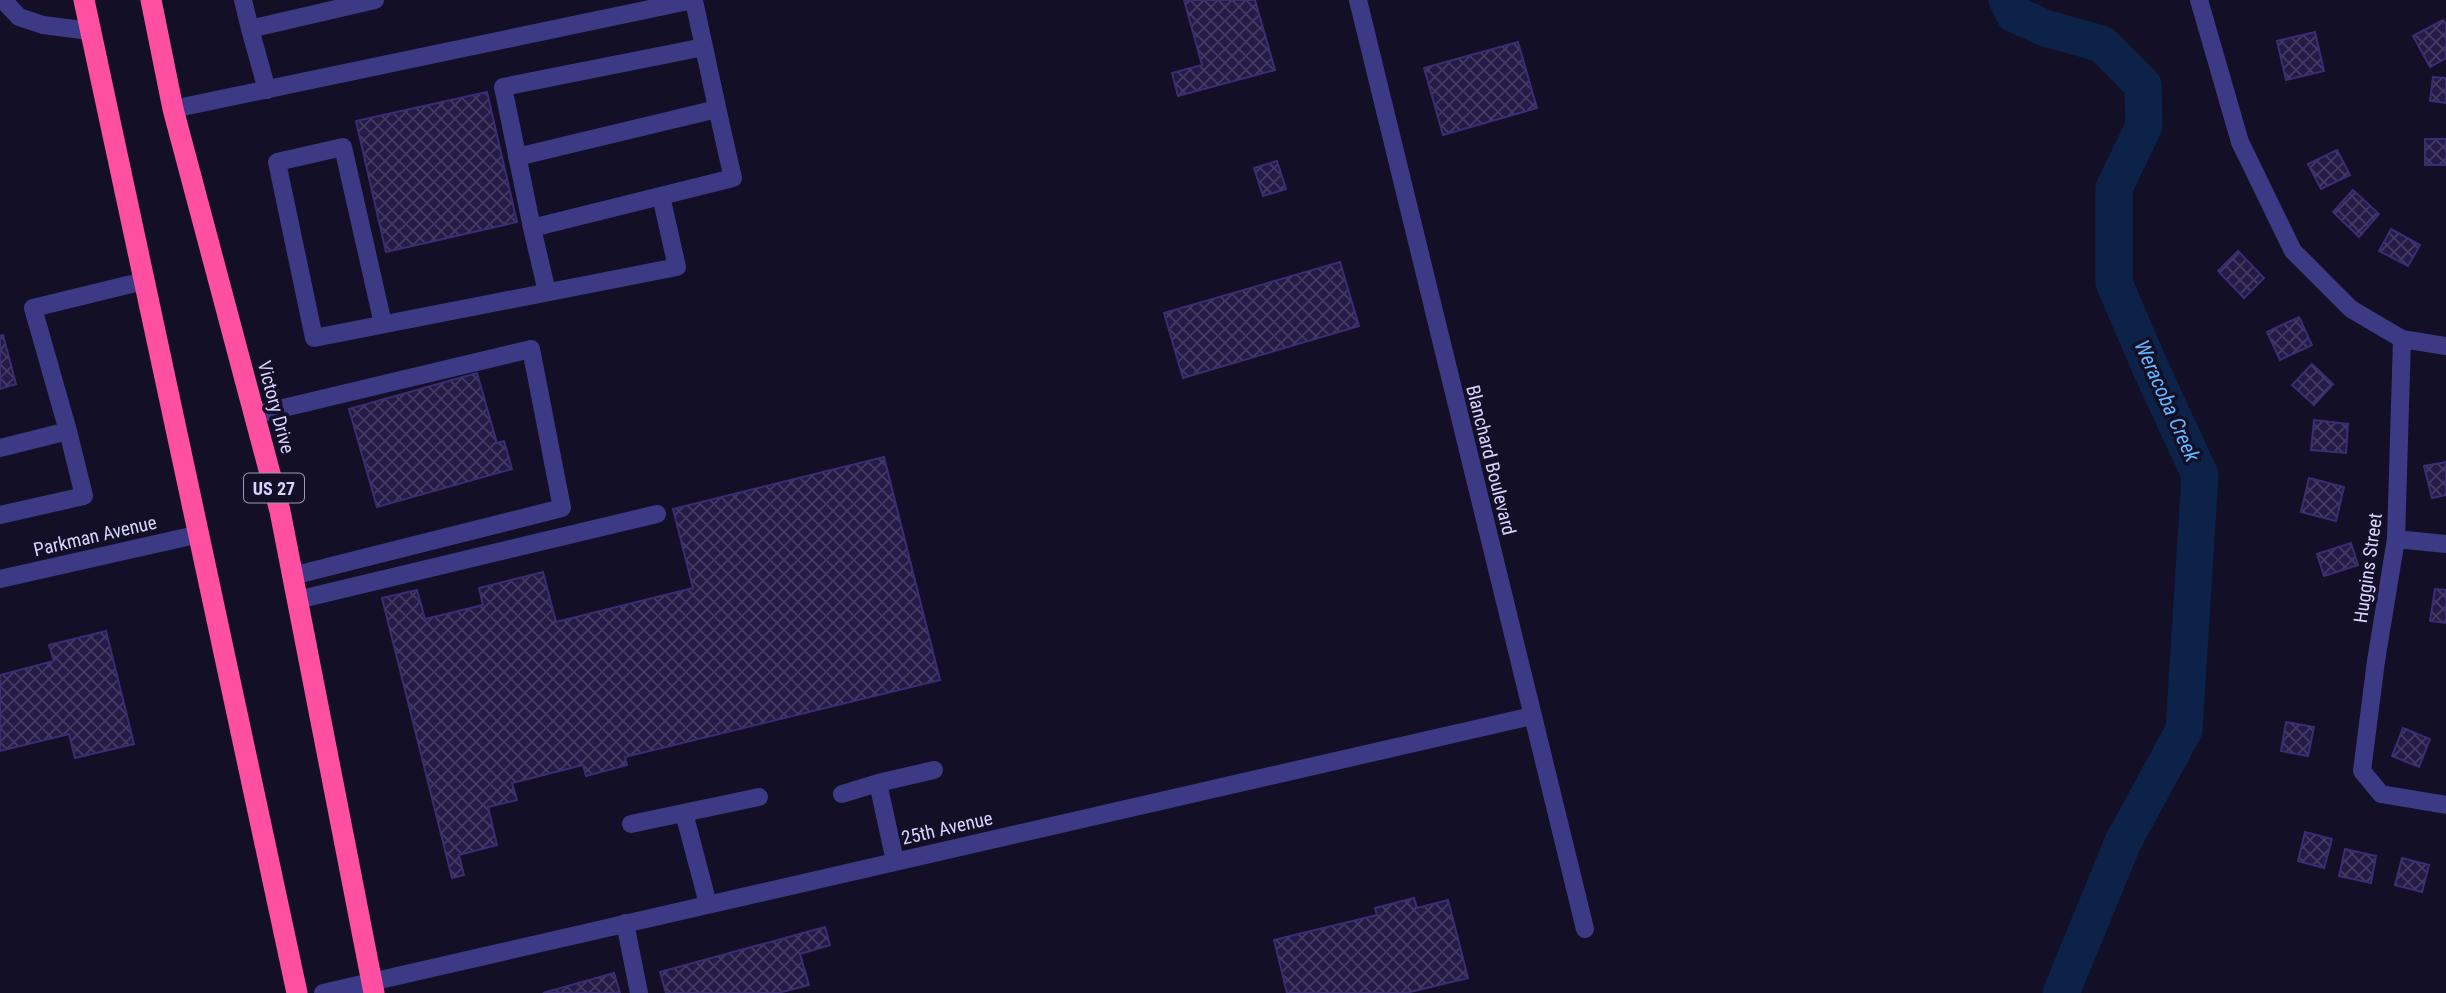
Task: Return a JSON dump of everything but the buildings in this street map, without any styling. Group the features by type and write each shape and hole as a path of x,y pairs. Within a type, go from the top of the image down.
{"highway":[{"path":"84,0 297,993"},
{"name":"Victory Drive","path":"151,0 173,109 280,511 372,987"}],"street":[{"path":"3,0 19,17 43,25 90,31"},
{"path":"243,0 267,90"},
{"path":"250,29 375,0"},
{"name":"Blanchard Boulevard","path":"1358,0 1585,929"},
{"path":"2199,0 2240,142 2293,251 2351,309 2402,340 2446,346"},
{"path":"173,109 693,1 733,178 532,228"},
{"path":"547,292 503,87 704,47"},
{"path":"517,157 717,109"},
{"path":"383,324 343,147 277,162 314,338 677,267 661,196"},
{"path":"0,515 84,496 33,308 144,281"},
{"name":"Huggins Street","path":"2402,340 2396,539 2362,771 2381,794 2446,804"},
{"path":"254,415 531,349 562,508 292,576"},
{"path":"0,448 68,431"},
{"path":"297,600 657,514"},
{"name":"Parkman Avenue","path":"0,579 200,534"},
{"path":"2396,539 2446,544"},
{"name":"25th Avenue","path":"323,993 372,987 625,923 1532,716"},
{"path":"842,794 934,770"},
{"path":"878,783 895,861"},
{"path":"631,824 759,797"},
{"path":"684,813 708,904"},
{"path":"625,923 639,993"}],"waterway":[{"name":"Weracoba Creek","path":"2007,0 2014,14 2045,28 2102,44 2143,85 2144,126 2114,188 2114,283 2200,475 2184,730 2123,842 2061,993"}]}
